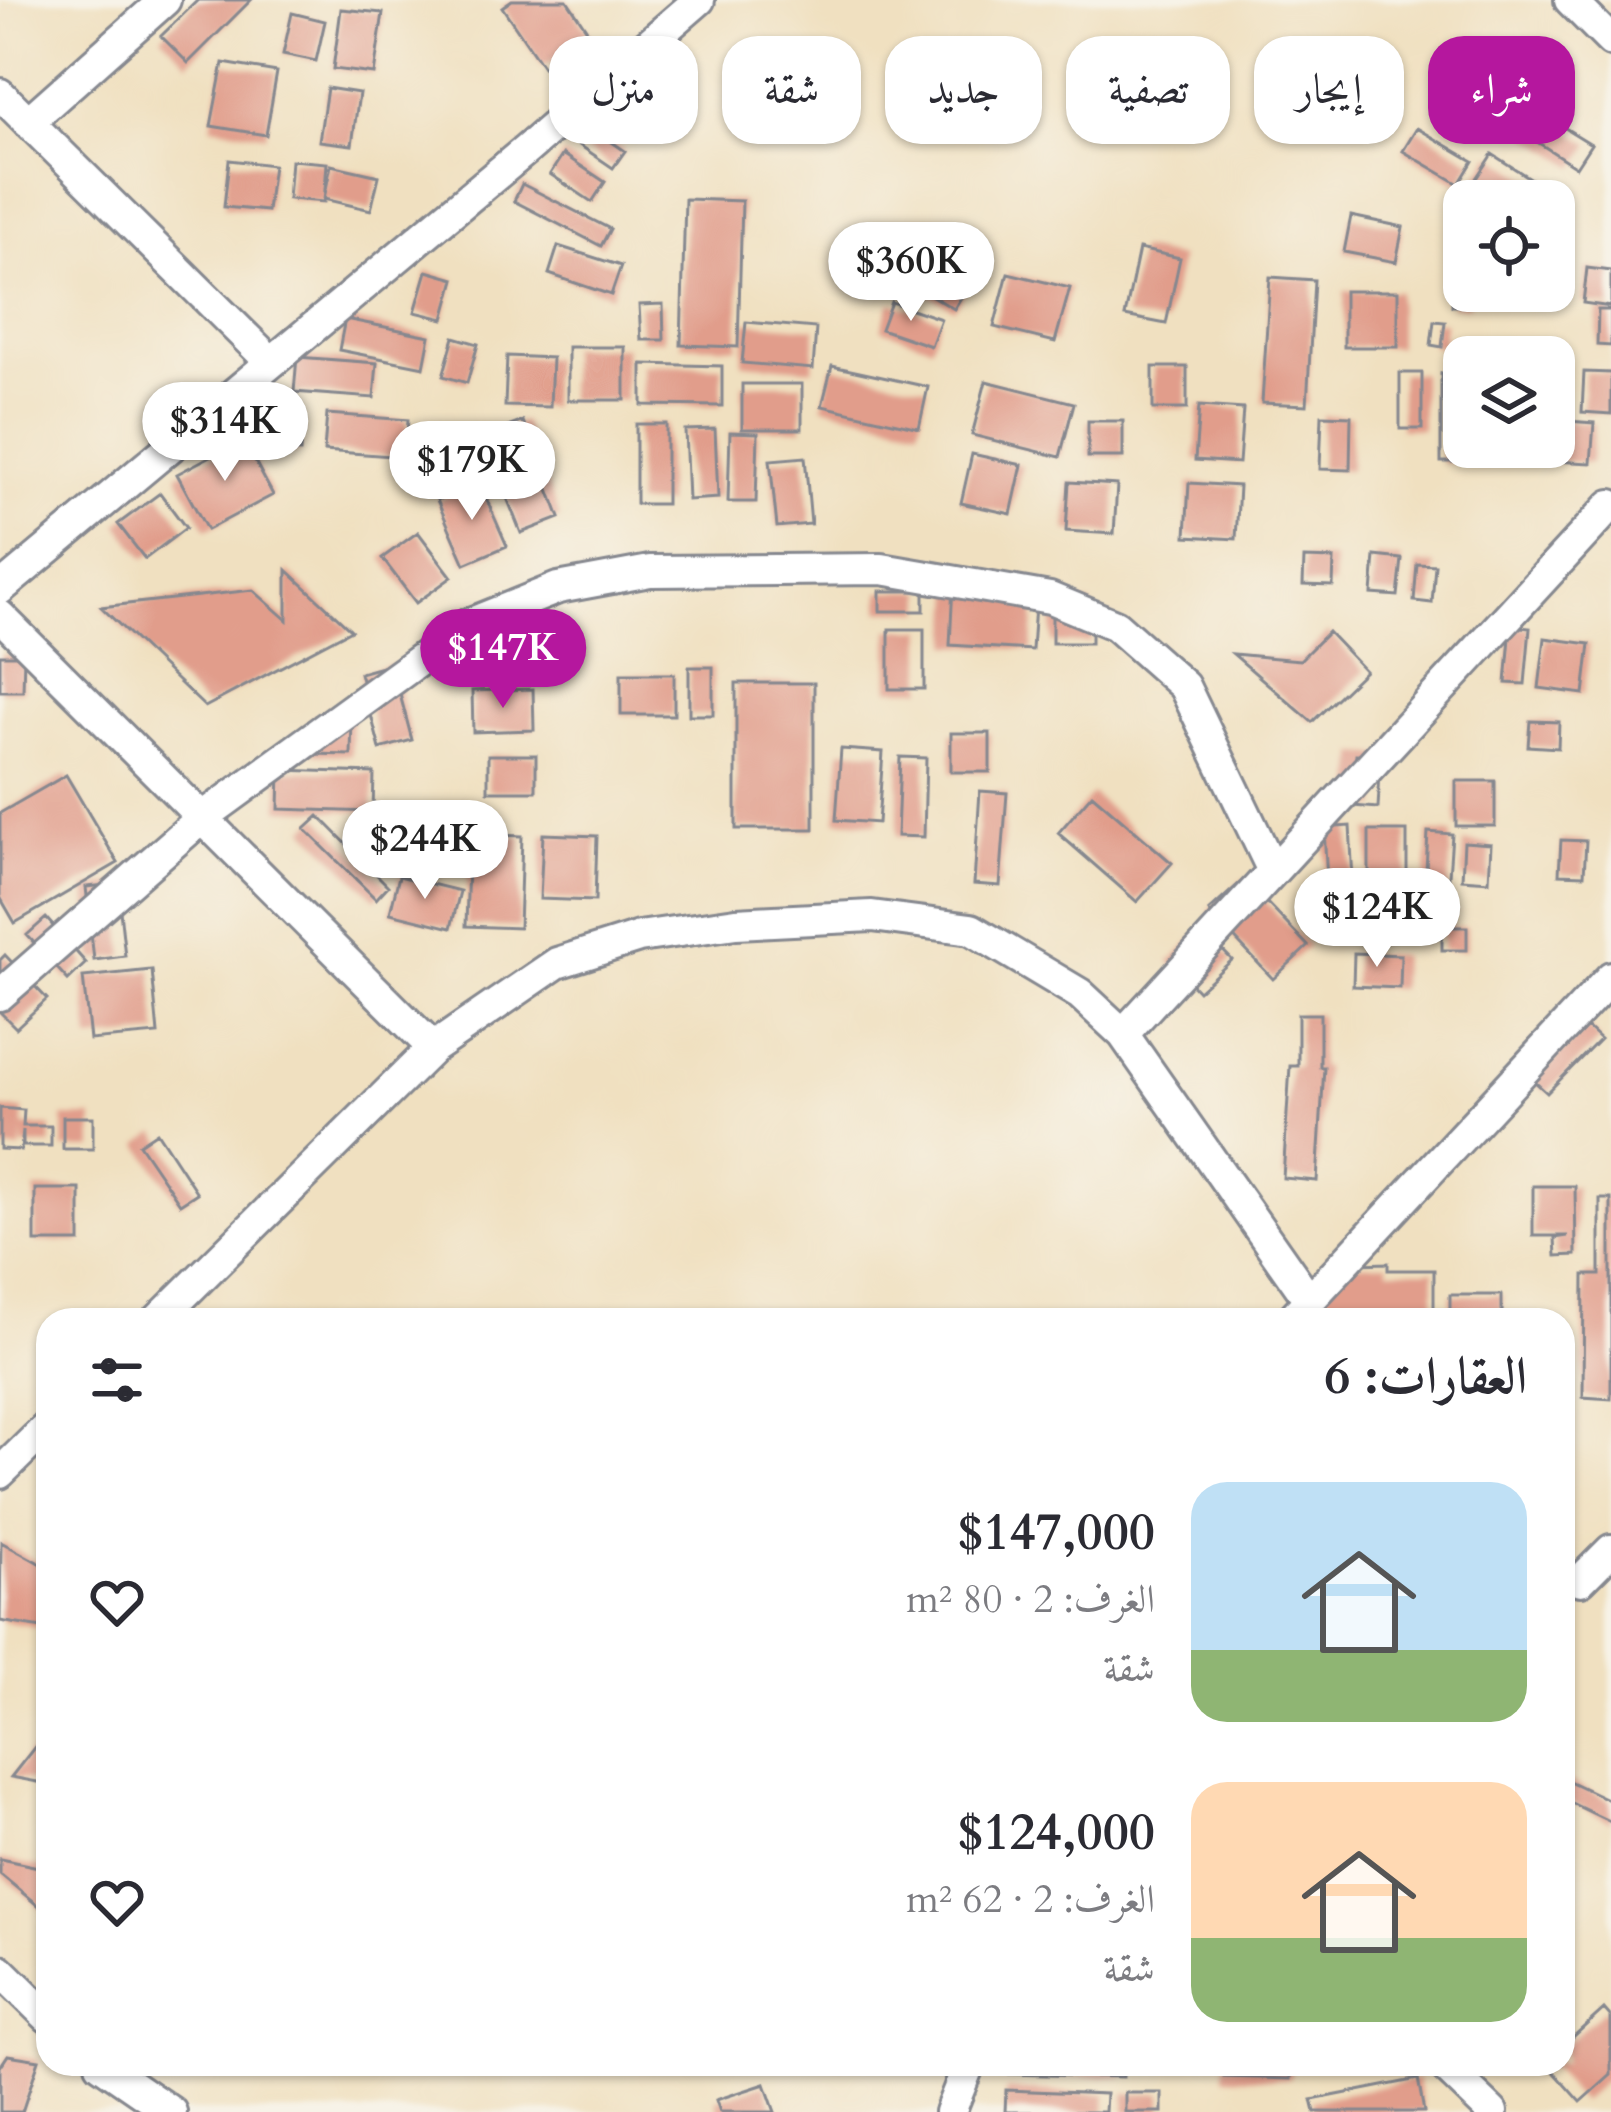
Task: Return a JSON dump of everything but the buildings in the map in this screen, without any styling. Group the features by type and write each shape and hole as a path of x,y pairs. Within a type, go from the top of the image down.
{"street":[{"path":"28,122 165,0"},
{"path":"0,589 699,0"},
{"path":"1570,0 1611,41"},
{"path":"0,94 272,362"},
{"path":"1123,1034 1611,506"},
{"path":"0,995 202,818 470,623 558,588 650,571 882,569 1050,598 1114,625 1184,686 1274,871"},
{"path":"0,616 433,1048"},
{"path":"170,1308 433,1048 557,963 639,937 736,923 872,916 971,929 1080,994 1123,1034 1298,1308"},
{"path":"1303,1308 1611,977"},
{"path":"0,1473 36,1438"},
{"path":"1581,1580 1611,1550"},
{"path":"0,1970 36,2006"},
{"path":"118,2076 171,2112"},
{"path":"950,2112 964,2076"},
{"path":"1454,2076 1492,2112"}]}
